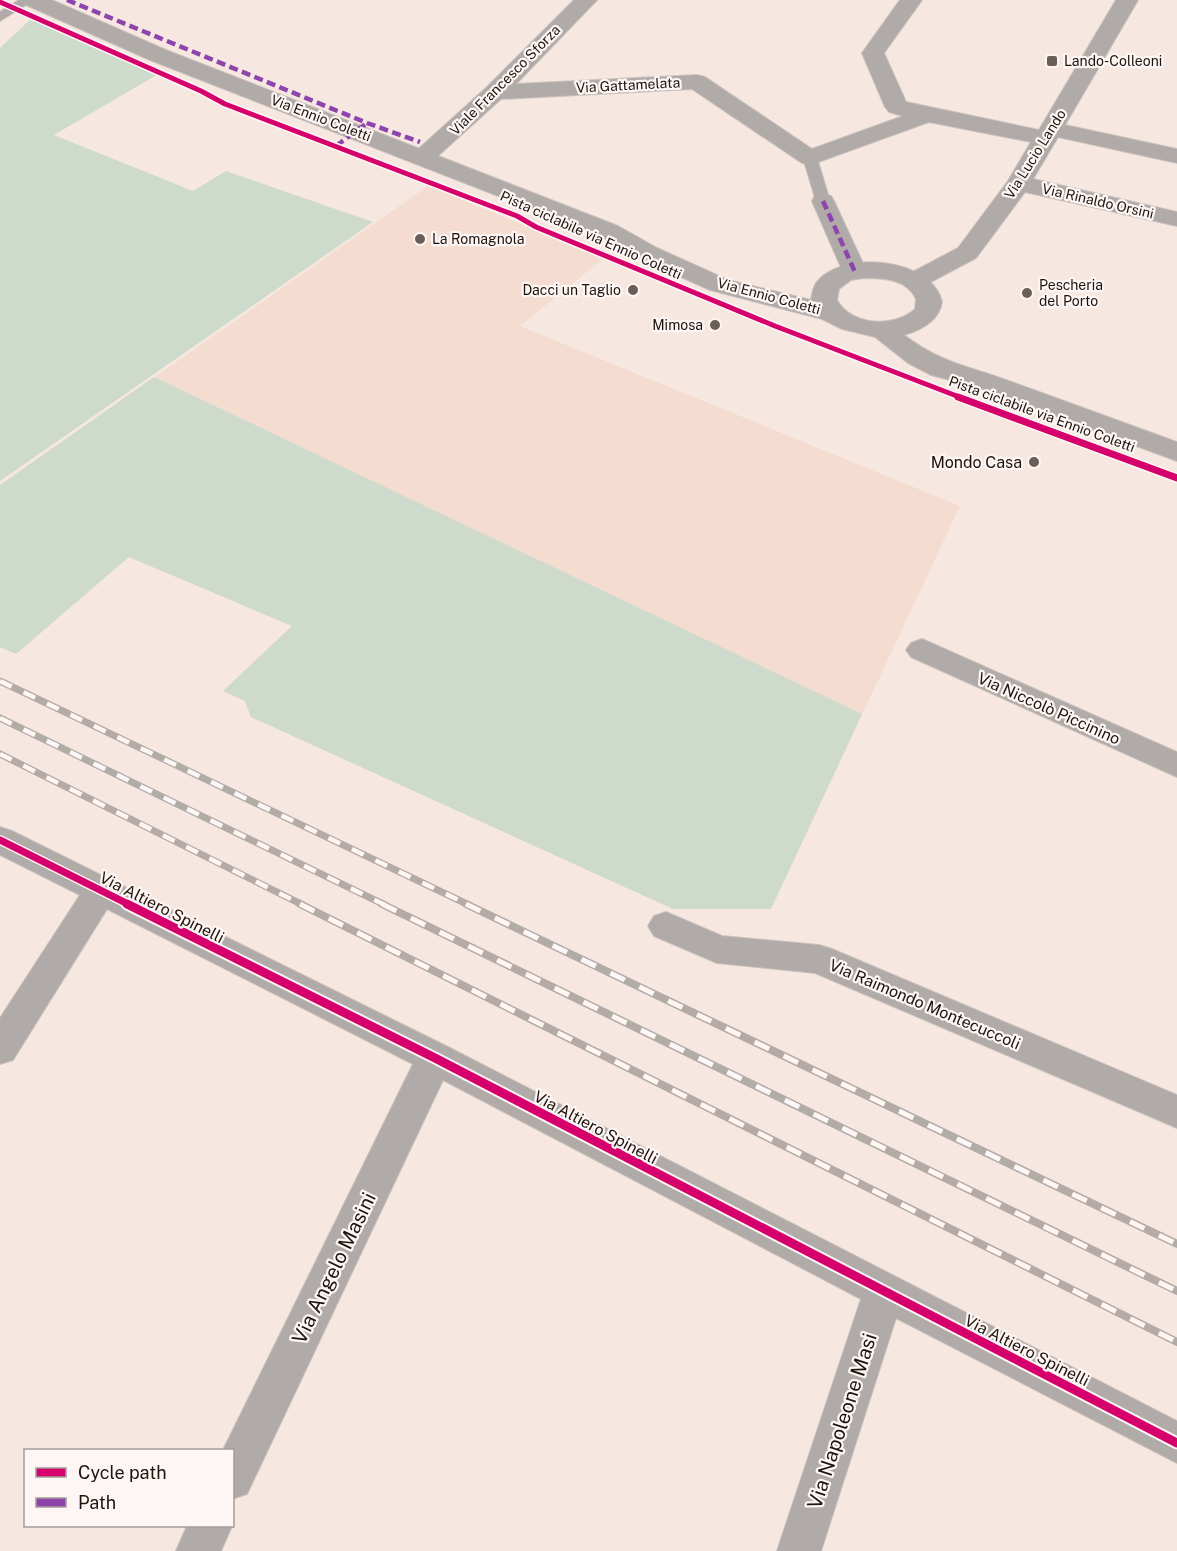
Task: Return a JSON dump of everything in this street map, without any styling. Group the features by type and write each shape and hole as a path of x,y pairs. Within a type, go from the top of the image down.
{"street":[{"name":"Via Ennio Coletti","path":"34,0 159,55 609,231 648,253 719,285 831,313 845,322 862,328 894,329 915,322 924,338 942,354 984,381"},
{"path":"911,0 873,53 897,107 927,115 1177,156"},
{"name":"Via Lucio Lando","path":"914,281 967,253 1019,183 1127,0"},
{"name":"Viale Francesco Sforza","path":"422,158 495,92 579,1"},
{"name":"Via Gattamelata","path":"495,92 697,82 810,158"},
{"path":"810,158 927,115"},
{"name":"Via Rinaldo Orsini","path":"1019,183 1177,219"},
{"path":"823,201 844,276"},
{"name":"Via Ennio Coletti","path":"609,231 653,240 737,272 784,281 886,271 914,281"},
{"name":"Via Ennio Coletti","path":"831,313 824,300 824,293 844,276"},
{"path":"914,281 925,290 930,302 926,313 915,322"},
{"name":"Via Ennio Coletti","path":"882,330 923,362 953,375 984,381 1177,452"},
{"name":"Via Niccolò Piccinino","path":"922,650 1177,765"},
{"name":"Via Altiero Spinelli","path":"0,840 435,1058 1177,1443"},
{"path":"0,1049 100,892"},
{"name":"Via Raimondo Montecuccoli","path":"666,926 717,949 819,959 1177,1112"},
{"name":"Via Angelo Masini","path":"234,1475 435,1058"},
{"name":"Via Napoleone Masi","path":"799,1551 884,1292"},
{"path":"198,1551 210,1527"}],"lane":[{"path":"0,17 27,0"},
{"path":"810,158 823,201"}],"shaded area":[{"path":"428,186 604,258 520,326 960,506 771,909 673,909 251,717 245,701 223,691 292,626 129,557 16,654 0,647 0,485"}],"green space":[{"path":"31,19 160,73 54,135 193,191 226,171 373,222 0,481 0,48"},
{"path":"154,377 862,714 771,909 673,909 251,717 245,701 223,691 292,626 129,557 16,654 0,647 0,485"}],"railway":[{"path":"0,681 469,905"},
{"path":"0,718 385,905"},
{"path":"0,754 303,905"},
{"path":"300,904 1177,1342"},
{"path":"382,904 1177,1291"},
{"path":"466,904 1177,1244"}],"marked path":[{"path":"67,0 367,123 420,142"},
{"path":"336,146 367,123"},
{"path":"823,201 855,272"}],"cycle path":[{"name":"Pista ciclabile via Ennio Coletti","path":"0,2 201,91 225,104 517,216 536,227 615,261 775,326 1177,478"},
{"path":"0,840 435,1058 1177,1443"}],"place":[{"name":"Lando-Colleoni","path":"1052,61"},
{"name":"La Romagnola","path":"420,239"},
{"name":"Dacci un Taglio","path":"633,290"},
{"name":"Pescheria del Porto","path":"1027,293"},
{"name":"Mimosa","path":"715,325"},
{"name":"Mondo Casa","path":"1034,462"}]}
